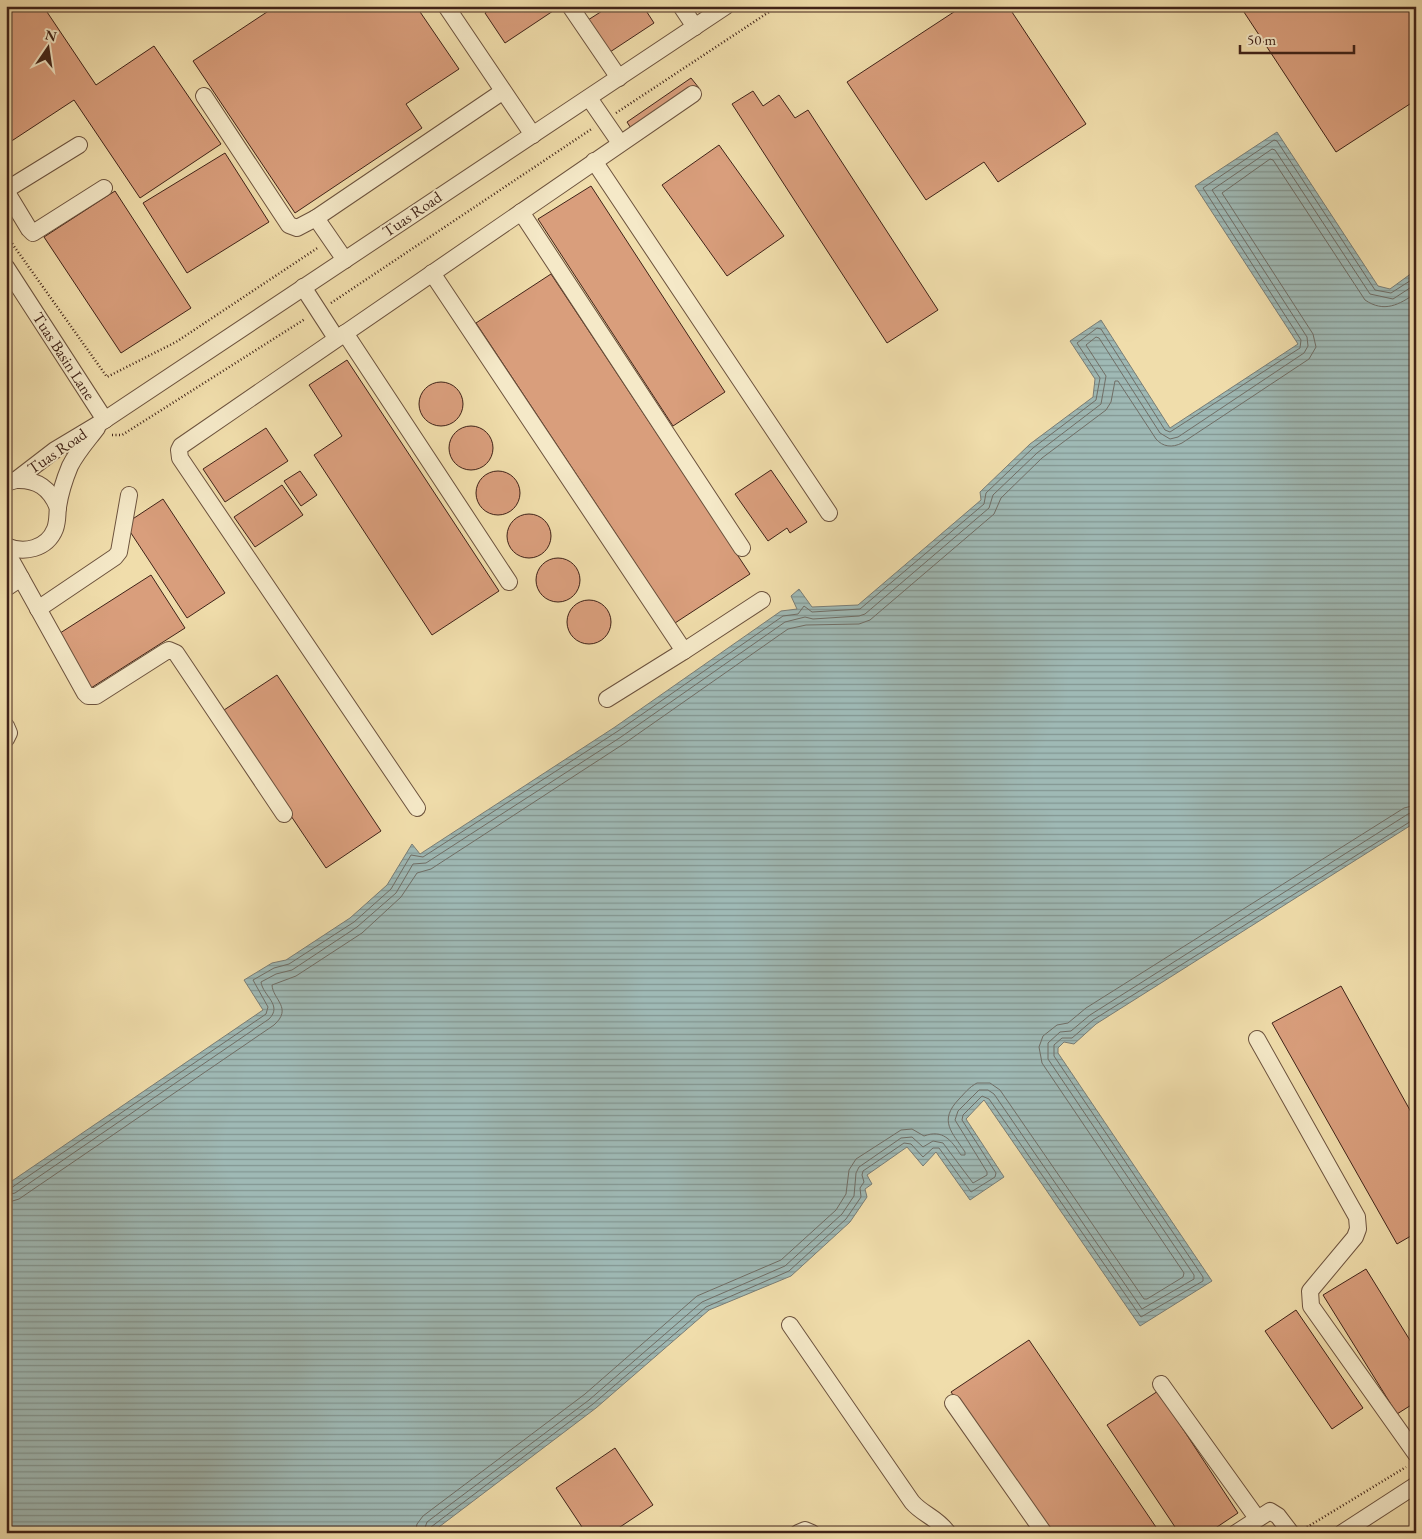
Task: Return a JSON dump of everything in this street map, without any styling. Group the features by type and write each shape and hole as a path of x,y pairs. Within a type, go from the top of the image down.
{"street":[{"path":"446,6 502,92 533,135"},
{"path":"570,6 619,78"},
{"path":"681,6 695,27"},
{"name":"Tuas Road","path":"11,482 55,450 100,424 303,286 345,260 726,6"},
{"path":"204,96 289,225 292,228 301,228 502,92"},
{"path":"417,808 179,454 182,446 693,94"},
{"path":"589,98 620,143"},
{"path":"78,145 6,190 29,229 33,233 104,188"},
{"path":"594,161 829,513"},
{"path":"521,212 742,548"},
{"path":"316,218 345,260"},
{"name":"Tuas Basin Lane","path":"6,266 100,424"},
{"path":"432,273 684,651"},
{"path":"303,286 318,311 341,336 510,582"},
{"name":"Tuas Road","path":"6,546 25,550 37,548 47,541 54,531 58,520 58,508 70,466 100,424"},
{"name":"Tuas Road","path":"11,482 38,483 54,498 58,508"},
{"path":"38,609 115,557 119,552 129,495"},
{"path":"6,552 88,696 96,696 169,650 176,653 284,814"},
{"path":"6,588 21,578"},
{"path":"607,699 762,600"},
{"path":"6,726 9,733 6,739"},
{"path":"1257,1039 1357,1218 1358,1229 1356,1237 1310,1291 1311,1306 1412,1460"},
{"path":"790,1324 912,1502 936,1519 948,1533"},
{"path":"1162,1384 1257,1518"},
{"path":"953,1403 1044,1533"},
{"path":"1342,1533 1416,1485"},
{"path":"1236,1533 1267,1512 1275,1513 1291,1533"},
{"path":"798,1533 804,1530 812,1533"}],"path":[{"path":"100,424 110,435 122,435 318,311 778,6"},
{"path":"6,235 107,377 176,342 331,239"},
{"path":"1299,1533 1412,1460"}],"water":[{"path":"1277,132 1378,286 1390,289 1416,270 1416,822 1096,1024 1074,1044 1064,1042 1058,1048 1058,1053 1212,1281 1140,1326 984,1100 966,1119 1004,1177 970,1200 936,1152 923,1166 907,1147 867,1175 872,1184 865,1189 867,1197 850,1222 791,1276 709,1310 596,1408 431,1533 6,1533 6,1185 263,1010 244,980 272,963 286,960 350,918 387,885 412,844 420,854 615,727 781,611 797,609 791,596 799,589 812,607 858,605 981,500 980,492 1030,444 1093,397 1095,379 1070,341 1101,320 1170,428 1298,344 1195,186"}],"building":[{"path":"6,6 43,6 96,85 154,46 221,144 140,198 74,100 7,144"},
{"path":"276,6 416,6 459,69 406,104 422,128 295,213 193,61"},
{"path":"494,6 554,6 556,9 505,43 485,13"},
{"path":"610,6 643,6 654,23 610,52 588,20"},
{"path":"963,6 1008,6 1086,124 998,182 984,162 926,200 847,82"},
{"path":"1240,6 1413,6 1416,11 1416,100 1336,152"},
{"path":"691,78 699,88 634,133 627,122"},
{"path":"753,91 763,106 779,95 795,118 808,110 938,310 887,343 732,104"},
{"path":"719,145 784,236 727,276 662,185"},
{"path":"225,153 269,222 187,273 143,203"},
{"path":"591,186 725,392 673,426 538,219"},
{"path":"115,191 191,308 121,353 44,237"},
{"path":"551,274 750,574 675,623 476,323"},
{"path":"347,360 499,591 432,635 314,455 342,436 309,385"},
{"path":"441,382 453,386 459,392 463,404 459,416 453,422 441,426 429,422 423,416 419,404 423,392 429,386"},
{"path":"471,426 483,430 489,436 493,448 489,460 483,466 471,470 459,466 453,460 449,448 453,436 459,430"},
{"path":"266,428 288,461 225,502 203,469"},
{"path":"771,470 807,522 790,533 787,528 768,541 735,494"},
{"path":"300,471 317,495 301,506 284,481"},
{"path":"498,471 510,475 516,481 520,493 516,505 510,511 498,515 486,511 480,505 476,493 480,481 486,475"},
{"path":"282,485 303,515 255,547 234,517"},
{"path":"163,499 225,593 187,618 125,524"},
{"path":"529,514 541,518 547,524 551,536 547,548 541,554 529,558 517,554 511,548 507,536 511,524 517,518"},
{"path":"558,558 570,562 576,568 580,580 576,592 570,598 558,602 546,598 540,592 536,580 540,568 546,562"},
{"path":"151,575 185,628 91,688 57,635"},
{"path":"589,600 601,604 607,610 611,622 607,634 601,640 589,644 577,640 571,634 567,622 571,610 577,604"},
{"path":"277,675 381,831 326,868 221,712"},
{"path":"1341,986 1416,1121 1416,1233 1397,1244 1272,1023"},
{"path":"1366,1269 1416,1350 1416,1402 1397,1414 1323,1295"},
{"path":"1296,1310 1363,1408 1332,1429 1265,1331"},
{"path":"1029,1340 1160,1533 1047,1533 951,1392"},
{"path":"1158,1391 1238,1513 1208,1533 1179,1533 1107,1425"},
{"path":"615,1448 653,1505 611,1533 586,1533 556,1488"}]}
